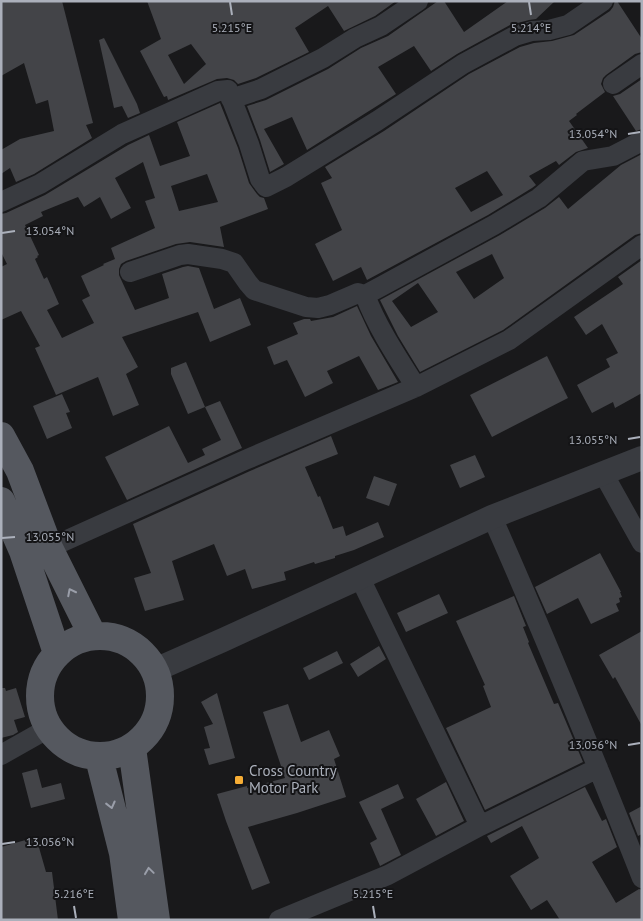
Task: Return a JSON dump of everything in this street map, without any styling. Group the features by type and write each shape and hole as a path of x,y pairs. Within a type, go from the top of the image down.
{"main road":[{"path":"1,436 20,471 49,548 93,636"},
{"path":"1,501 23,552 57,653"},
{"path":"93,636 118,638 140,650 155,670 161,699 153,727 132,748 116,755 99,758 69,750 47,729 38,689 57,653 74,641 93,636"},
{"path":"132,748 156,920"},
{"path":"99,758 123,853 132,920"}],"street":[{"path":"231,100 261,89 316,62 354,38 381,26 418,1"},
{"path":"1,202 40,184 122,134 218,91 228,90 260,178 266,188 377,121 463,64 515,36 568,25 603,1"},
{"path":"613,84 642,64"},
{"path":"130,272 180,255 188,254 222,260 234,263 254,290 306,307 318,308 358,293 365,294 494,224 539,198 583,161 613,156 642,141"},
{"path":"49,548 245,460 416,387 508,340 642,245"},
{"path":"365,294 386,340 416,387"},
{"path":"155,670 492,517 642,458"},
{"path":"603,473 642,543"},
{"path":"492,517 529,600 642,878"},
{"path":"360,578 480,826"},
{"path":"1,755 47,729"},
{"path":"279,920 388,875 480,826 598,768"}],"building":[{"path":"1,1 62,1 93,123 86,125 92,138 34,174 16,182 10,168 1,174 1,150 20,139 54,131 48,100 36,104 24,63 1,76"},
{"path":"147,1 396,1 375,16 344,31 328,6 295,28 309,52 256,78 238,84 234,80 227,78 217,79 168,100 167,96 164,97 140,51 161,39","holes":["191,44 206,64 184,84 168,55"]},
{"path":"438,1 444,1 464,32 508,1 555,1 536,19 510,25 457,54 431,71 414,46 378,67 396,94 307,150 292,117 264,129 284,164 270,172 247,106 266,100 328,69 361,48 388,36"},
{"path":"615,1 617,1 642,39 642,52 635,54 606,75 601,84 605,92 569,121 588,148 576,152 559,165 556,161 529,176 536,185 488,215 367,280 361,267 333,281 315,244 342,230 321,183 332,178 325,167 384,131 469,74 520,47 574,35 613,7","holes":["487,171 503,195 471,212 455,188"]},
{"path":"104,38 140,113 128,118 122,106 114,108 99,40"},
{"path":"642,79 642,129 636,131 613,96 620,94"},
{"path":"220,103 238,148 249,183 260,197 264,198 268,209 220,227 224,247 190,242 176,244 126,261 121,264 119,275 135,310 169,298 162,274 188,266 199,268 214,309 240,298 251,325 210,342 198,312 122,337 138,367 126,374 139,405 113,416 98,377 56,395 35,348 40,346 21,311 1,320 1,267 7,264 1,252 1,214 45,195 128,145 149,135 160,166 190,156 177,122","holes":["143,162 155,198 145,201 155,228 111,248 115,259 81,276 90,296 82,300 94,323 62,338 47,310 59,304 47,277 44,279 35,259 39,255 25,225 43,216 41,212 78,197 84,207 100,197 111,219 131,208 115,178","207,174 218,202 179,211 171,186"]},
{"path":"642,154 642,233 635,235 503,330 420,372 398,336 380,300 500,235 545,208 559,197 568,209 621,165","holes":["492,254 504,278 474,299 456,272","418,283 438,312 411,327 392,301"]},
{"path":"642,260 642,393 615,408 613,402 592,413 577,385 610,367 606,359 618,353 602,324 586,335 574,317 623,284 618,277"},
{"path":"357,306 371,336 398,382 378,390 359,356 327,371 333,383 305,397 287,360 274,365 267,347 298,334 293,323 304,319 310,319 311,321 333,317"},
{"path":"547,356 568,398 492,437 470,395"},
{"path":"186,362 205,407 188,414 171,374 171,368"},
{"path":"62,394 70,412 66,413 72,428 47,439 33,406"},
{"path":"220,401 242,448 127,500 105,457 169,426 188,463 205,455 202,449 221,440 205,407"},
{"path":"331,436 338,454 305,467 318,497 320,496 333,529 343,526 346,536 378,522 384,537 335,556 335,558 315,564 314,562 284,572 286,580 252,589 245,569 227,576 214,544 172,561 184,600 145,611 134,578 151,573 133,524"},
{"path":"475,455 485,477 460,488 450,465"},
{"path":"374,476 397,484 389,506 366,498"},
{"path":"600,553 621,592 620,602 616,604 619,611 591,624 578,598 547,614 535,587"},
{"path":"439,594 448,613 406,632 397,613"},
{"path":"514,596 526,626 523,627 528,643 554,704 558,703 583,762 485,810 446,728 491,707 483,686 485,685 456,621"},
{"path":"642,631 642,726 615,677 613,679 599,655"},
{"path":"379,646 386,659 358,677 350,664"},
{"path":"337,651 343,663 309,680 303,668"},
{"path":"1,688 5,688 6,691 16,688 25,717 14,720 18,732 1,738"},
{"path":"217,693 235,758 209,765 204,749 210,748 204,727 213,724 201,702"},
{"path":"288,704 301,742 329,730 340,756 334,759 346,797 248,827 270,883 252,890 217,794 285,778 263,712"},
{"path":"37,769 42,788 61,783 65,799 31,808 22,773"},
{"path":"446,782 464,821 436,836 416,799"},
{"path":"398,784 404,798 381,809 401,855 380,866 370,843 377,839 359,802"},
{"path":"585,787 602,821 606,819 617,847 592,862 616,903 639,889 642,890 642,920 560,920 547,900 531,910 510,876 539,858 522,826 491,843 487,836"},
{"path":"642,806 642,834 638,836 629,813"},
{"path":"36,837 46,872 52,872 58,920 1,920 1,847"}],"place":[{"name":"Cross Country Motor Park","path":"239,780"}]}
